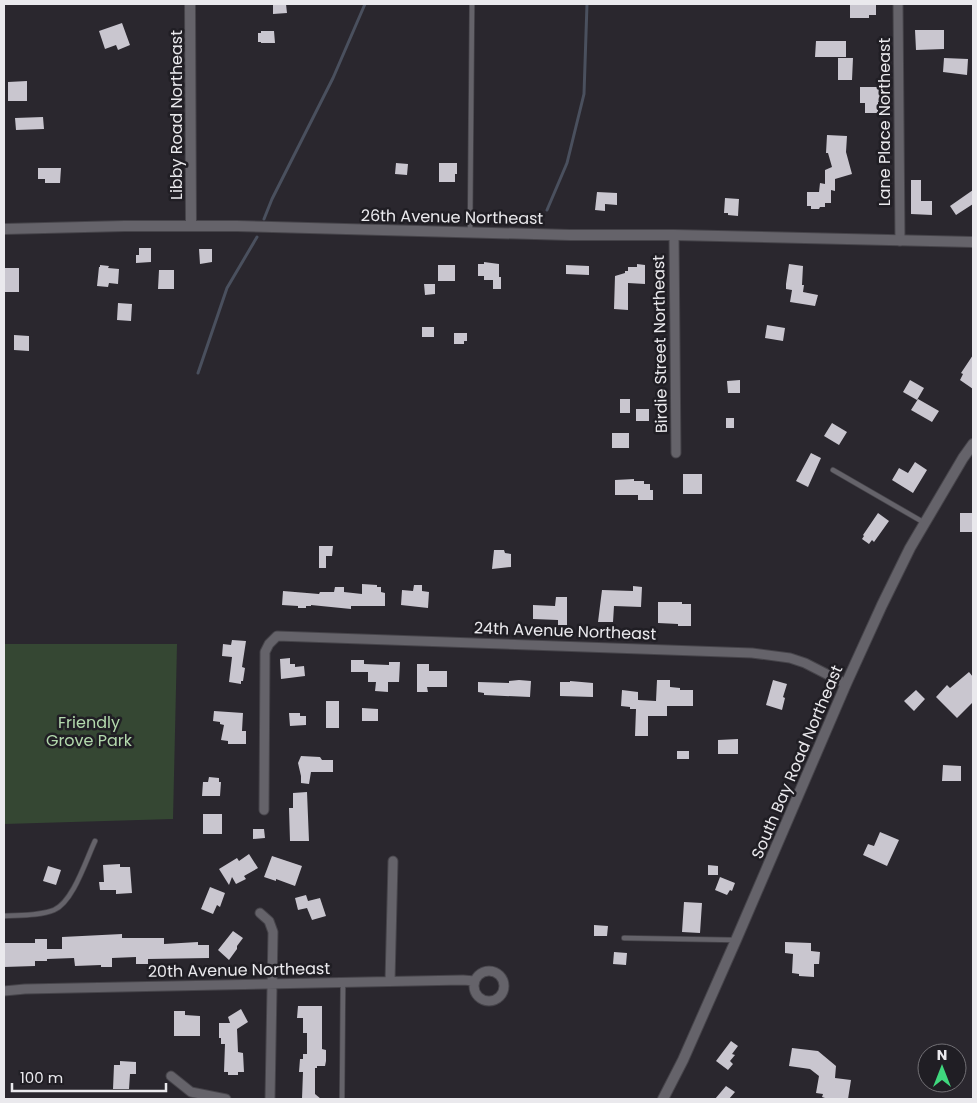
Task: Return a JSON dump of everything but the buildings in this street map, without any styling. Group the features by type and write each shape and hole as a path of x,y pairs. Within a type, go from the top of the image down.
{"street":[{"name":"Libby Road Northeast","path":"190,4 191,226"},
{"name":"Lane Place Northeast","path":"898,4 900,241"},
{"name":"26th Avenue Northeast","path":"4,229 191,226 973,242"},
{"name":"Birdie Street Northeast","path":"674,235 676,453"},
{"name":"South Bay Road Northeast","path":"663,1099 683,1060 846,684 891,587 925,523 973,444"},
{"name":"24th Avenue Northeast","path":"264,810 265,652 276,636 752,653 790,658 805,663 846,684"},
{"path":"390,981 393,861"},
{"path":"260,913 269,921 273,932 270,1099"},
{"name":"20th Avenue Northeast","path":"4,991 390,981 475,981"},
{"path":"171,1076 191,1092 226,1099"}],"lane":[{"path":"470,232 472,4"},
{"path":"833,470 925,523"},
{"path":"4,916 36,914 55,910 68,899 95,842"},
{"path":"624,938 736,940"},
{"path":"342,1099 344,982"}],"green space":[{"name":"Friendly Grove Park","path":"4,644 177,644 173,819 4,824"}],"waterway":[{"path":"264,219 272,199 333,78 365,4"},
{"path":"547,210 567,163 584,94 587,4"},
{"path":"198,373 227,288 257,237"}]}
